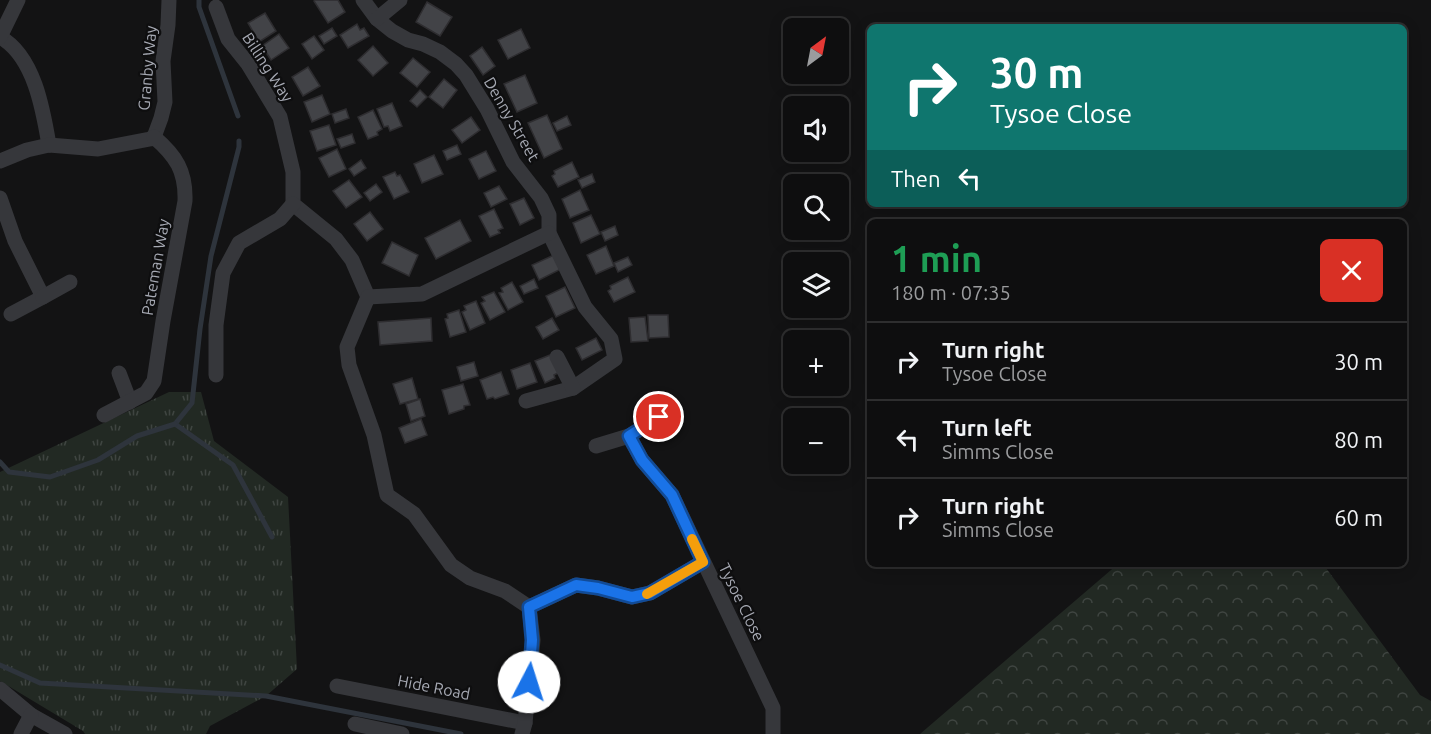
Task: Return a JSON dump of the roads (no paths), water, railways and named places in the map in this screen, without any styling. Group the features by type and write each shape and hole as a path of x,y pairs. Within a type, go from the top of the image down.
{"street":[{"path":"18,0 0,37 16,48 28,68 43,106 49,145"},
{"name":"Granby Way","path":"154,137 165,102 163,61 169,0"},
{"name":"Denny Street","path":"363,0 377,19 392,31 408,40 440,52 466,75 487,109 513,162 541,198 549,214 549,233 585,307 611,339 615,359 573,388"},
{"path":"377,19 400,0"},
{"name":"Billing Way","path":"216,7 228,39 248,64 280,117 293,172 293,204"},
{"path":"0,161 27,150 49,145 98,149 154,137"},
{"name":"Pateman Way","path":"104,415 146,393 154,381 185,201 185,185 173,156 154,137"},
{"path":"0,198 15,241 43,297"},
{"path":"216,375 216,326 223,273 239,243 280,219 293,204 336,239 352,260 368,297 347,347 349,365 374,435 387,495 414,514 451,565 470,578 505,591 529,607 532,640 523,729"},
{"path":"368,297 422,294 549,233"},
{"path":"11,314 70,282"},
{"path":"526,401 573,388 557,357"},
{"path":"119,373 129,402"},
{"path":"596,446 629,436 659,417"},
{"path":"629,436 642,460 672,495 703,562"},
{"name":"Tysoe Close","path":"529,607 576,585 632,597 650,593 703,562 773,708 773,734"},
{"name":"Hide Road","path":"337,686 523,729"},
{"path":"0,688 31,715 65,734"},
{"path":"21,734 31,715"},
{"path":"355,724 395,733"}],"waterway":[{"path":"199,0 199,7 238,116"},
{"path":"239,141 211,256 192,403 175,424 233,465 272,537"},
{"path":"0,462 9,472 50,477 98,460 137,436 175,424"},
{"path":"0,665 40,683 266,696 461,734"}]}
